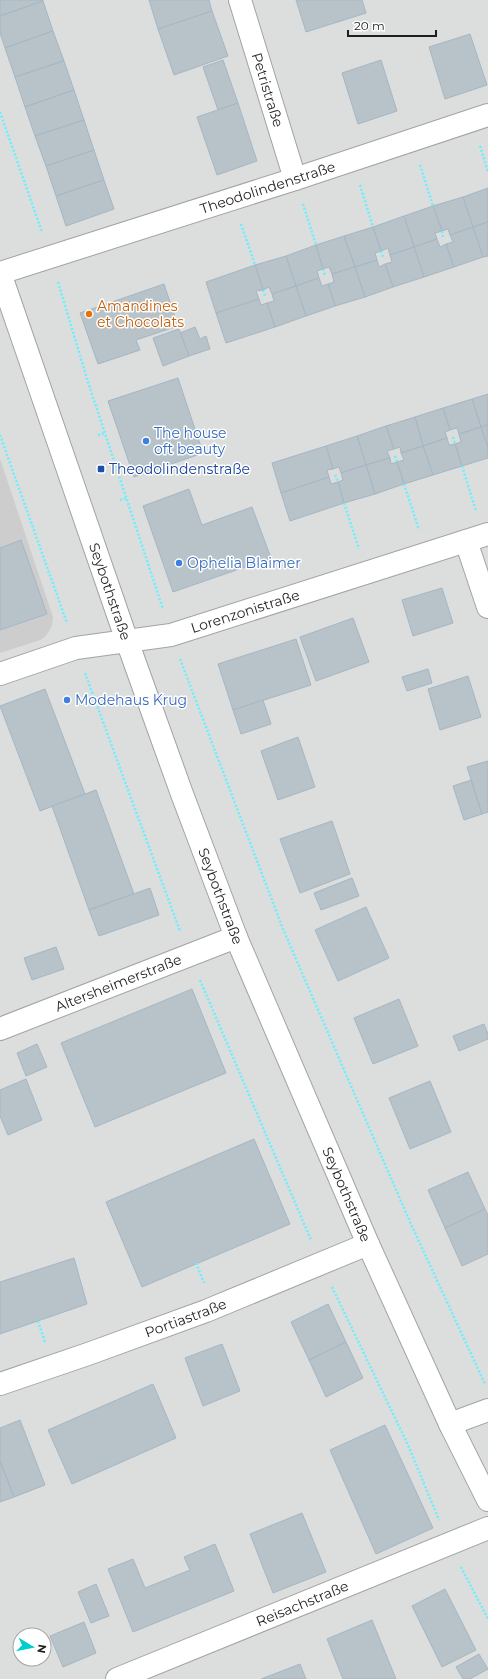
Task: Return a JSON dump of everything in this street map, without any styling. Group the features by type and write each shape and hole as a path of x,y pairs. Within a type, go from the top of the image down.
{"street":[{"name":"Petristraße","path":"240,0 295,179"},
{"name":"Theodolindenstraße","path":"0,273 295,179 488,115"},
{"name":"Seybothstraße","path":"0,273 127,641 182,794 236,937 368,1244 450,1424 488,1500"},
{"name":"Lorenzonistraße","path":"0,674 76,648 171,634 479,537"},
{"path":"479,537 488,607"},
{"name":"Altersheimerstraße","path":"0,1030 236,937"},
{"name":"Portiastraße","path":"0,1384 206,1311 368,1244"},
{"path":"450,1424 488,1410"},
{"name":"Reisachstraße","path":"117,1679 488,1528"}],"path":[{"path":"0,112 50,256 105,433 171,634 283,929 410,1222 488,1390"},
{"path":"412,141 433,206"},
{"path":"352,160 373,227"},
{"path":"295,179 316,245"},
{"path":"233,199 255,265"},
{"path":"442,231 443,237"},
{"path":"381,251 383,257"},
{"path":"323,269 325,276"},
{"path":"263,290 265,296"},
{"path":"98,435 105,433"},
{"path":"0,435 76,648 189,955 321,1264 408,1445 449,1545 488,1619"},
{"path":"453,437 455,444"},
{"path":"395,456 397,462"},
{"path":"462,466 479,537"},
{"path":"335,475 338,482"},
{"path":"404,484 426,553"},
{"path":"120,500 126,498"},
{"path":"344,504 366,573"}],"shaded area":[{"path":"0,0 488,0 488,1679 0,1679"},
{"path":"0,459 53,617 52,626 45,637 0,653"}],"building":[{"path":"0,0 43,0 43,1 0,16"},
{"path":"149,0 209,0 212,11 158,29"},
{"path":"296,0 362,0 366,13 306,32"},
{"path":"43,1 53,31 5,48 0,33 0,16"},
{"path":"212,11 228,56 174,75 158,29"},
{"path":"53,31 64,61 15,77 5,48"},
{"path":"470,34 487,85 445,99 429,47"},
{"path":"223,60 238,103 218,110 203,67"},
{"path":"381,60 397,111 358,124 342,73"},
{"path":"64,61 74,90 25,107 15,77"},
{"path":"74,90 84,120 35,136 25,107"},
{"path":"238,103 257,161 217,175 197,117"},
{"path":"84,120 94,150 46,166 35,136"},
{"path":"94,150 104,180 56,196 46,166"},
{"path":"104,180 114,209 66,226 56,196"},
{"path":"488,188 488,222 473,227 463,197"},
{"path":"463,197 473,227 450,235 448,229 442,231 433,206"},
{"path":"433,206 442,231 435,233 437,239 414,247 404,216"},
{"path":"404,216 414,247 390,255 388,248 381,251 373,227"},
{"path":"488,222 488,256 483,257 473,227"},
{"path":"373,227 381,251 375,253 377,260 355,267 344,236"},
{"path":"473,227 483,257 454,267 446,244 453,242 450,235"},
{"path":"344,236 355,267 332,274 329,267 323,269 316,245"},
{"path":"437,239 440,247 446,244 454,267 424,277 414,247"},
{"path":"316,245 323,269 317,271 319,278 296,286 286,256"},
{"path":"414,247 424,277 393,287 385,264 392,262 390,255"},
{"path":"286,256 296,286 272,294 269,287 263,290 255,265"},
{"path":"377,260 379,267 385,264 393,287 365,297 355,267"},
{"path":"255,265 263,290 256,291 259,299 216,313 206,282"},
{"path":"355,267 365,297 335,306 328,284 334,282 332,274"},
{"path":"319,278 322,286 328,284 335,306 306,316 296,286"},
{"path":"164,284 178,326 136,340 140,350 98,364 80,313"},
{"path":"296,286 306,316 275,327 267,303 274,301 272,294"},
{"path":"259,299 261,305 267,303 275,327 226,343 216,313"},
{"path":"195,327 200,339 206,336 210,349 189,356 180,333"},
{"path":"179,329 189,356 163,366 153,338"},
{"path":"178,378 203,453 134,477 108,401"},
{"path":"488,394 488,425 481,427 472,399"},
{"path":"472,399 481,427 459,434 457,428 450,430 443,408"},
{"path":"443,408 450,430 445,432 447,438 423,446 415,417"},
{"path":"415,417 423,446 401,453 400,447 394,449 386,426"},
{"path":"488,425 488,448 481,427"},
{"path":"386,426 394,449 387,451 390,458 366,465 357,436"},
{"path":"481,427 488,448 488,458 462,466 455,444 461,442 459,434"},
{"path":"357,436 366,465 341,473 339,467 333,469 326,446"},
{"path":"447,438 449,445 455,444 462,466 433,475 423,446"},
{"path":"326,446 333,469 327,470 329,477 281,493 272,463"},
{"path":"423,446 433,475 404,484 397,462 404,460 401,453"},
{"path":"390,458 391,464 397,462 404,484 375,494 366,465"},
{"path":"366,465 375,494 344,503 338,482 343,480 341,473"},
{"path":"329,477 331,484 338,482 344,503 290,521 281,493"},
{"path":"189,489 202,525 252,507 271,558 173,592 143,506"},
{"path":"21,540 47,614 0,630 0,548"},
{"path":"442,588 453,623 413,636 402,600"},
{"path":"353,618 369,662 316,681 300,637"},
{"path":"296,639 311,685 233,710 218,664"},
{"path":"428,669 432,683 407,691 402,677"},
{"path":"468,676 481,717 440,730 428,689"},
{"path":"45,689 85,794 40,811 0,706"},
{"path":"263,700 271,724 241,734 233,710"},
{"path":"298,737 315,787 278,800 261,751"},
{"path":"488,761 488,812 482,814 467,767"},
{"path":"471,780 482,814 464,820 453,786"},
{"path":"96,790 134,894 89,910 52,806"},
{"path":"332,821 350,874 300,893 280,839"},
{"path":"352,878 359,896 321,910 314,893"},
{"path":"150,888 159,915 99,936 89,910"},
{"path":"366,907 389,958 338,981 315,930"},
{"path":"56,947 64,969 32,980 24,958"},
{"path":"192,989 226,1073 95,1127 61,1043"},
{"path":"399,999 418,1046 373,1064 354,1018"},
{"path":"484,1024 488,1034 488,1039 459,1051 453,1036"},
{"path":"37,1044 47,1067 26,1076 17,1053"},
{"path":"26,1079 42,1120 8,1135 0,1116 0,1090"},
{"path":"430,1081 451,1132 410,1149 389,1098"},
{"path":"254,1139 290,1224 142,1287 106,1202"},
{"path":"468,1172 485,1209 445,1228 428,1190"},
{"path":"485,1209 488,1215 488,1254 462,1266 445,1228"},
{"path":"74,1258 87,1304 0,1334 0,1282"},
{"path":"328,1304 346,1342 309,1360 291,1322"},
{"path":"346,1342 363,1378 326,1397 309,1360"},
{"path":"222,1344 240,1391 203,1406 185,1358"},
{"path":"153,1384 176,1438 72,1484 48,1430"},
{"path":"20,1420 45,1485 14,1497 0,1461 0,1428"},
{"path":"385,1425 433,1528 376,1554 330,1450"},
{"path":"0,1461 14,1497 0,1502"},
{"path":"302,1513 326,1572 273,1593 250,1534"},
{"path":"215,1544 234,1591 133,1632 108,1569 133,1559 145,1588 190,1570 184,1557"},
{"path":"96,1584 109,1616 91,1623 78,1592"},
{"path":"445,1589 476,1650 442,1667 412,1606"},
{"path":"372,1620 396,1679 343,1679 327,1639"},
{"path":"84,1622 96,1653 63,1667 52,1641 52,1635"},
{"path":"479,1654 488,1669 470,1679 463,1679 456,1667"},
{"path":"300,1664 306,1679 261,1679"}],"place":[{"name":"Amandines et Chocolats","path":"89,314"},
{"name":"The house oft beauty","path":"146,441"},
{"name":"Theodolindenstraße","path":"101,469"},
{"name":"Ophelia Blaimer","path":"179,563"},
{"name":"Modehaus Krug","path":"67,700"}]}
